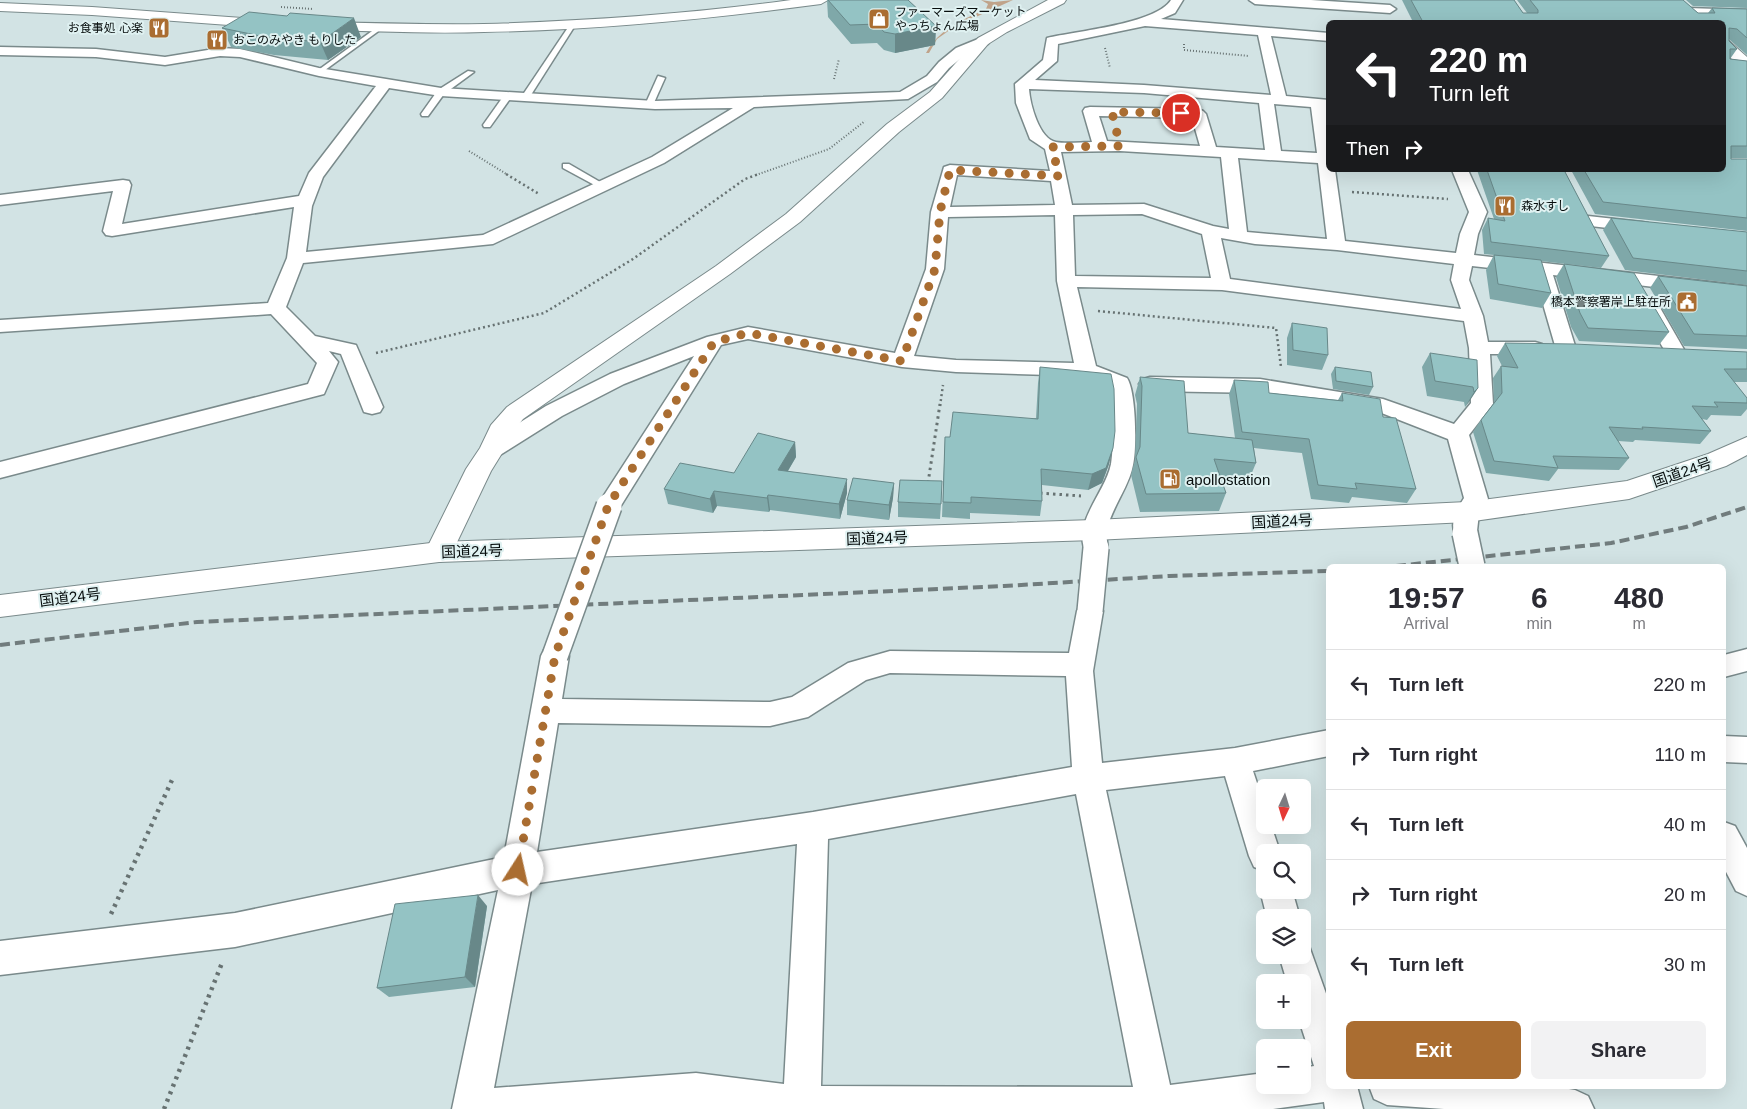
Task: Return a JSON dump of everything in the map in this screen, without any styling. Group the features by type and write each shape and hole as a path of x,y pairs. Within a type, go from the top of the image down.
{"main road":[{"path":"311,25 484,28 573,24 762,8 821,0"},
{"path":"439,552 479,469 492,450 500,432 515,413 723,270 792,218 893,128 936,95 983,41 1002,29 1059,0"},
{"path":"1675,0 1698,20"},
{"path":"0,6 283,25"},
{"path":"1726,46 1747,66"},
{"name":"国道24号","path":"0,606 439,552 1095,539 1466,522 1629,490 1717,460 1747,445"}],"street":[{"path":"1022,84 1050,61 1052,41 1145,22 1171,10 1177,0"},
{"path":"1255,0 1388,5 1393,20"},
{"path":"1688,12 1747,14"},
{"path":"1145,22 1326,37"},
{"path":"1264,33 1273,100 1274,156"},
{"path":"0,51 96,53 165,60 220,52 233,52 319,72 441,92 649,105 751,103 903,96 932,79 944,65 961,51 983,41"},
{"path":"1726,65 1747,66"},
{"path":"276,308 296,258 306,200 314,176 386,82"},
{"path":"1022,84 1111,88 1323,104 1326,137"},
{"path":"1022,84 1022,103 1038,139 1052,147 1120,146 1326,159"},
{"path":"1111,88 1112,112 1120,146"},
{"path":"296,258 487,240 658,160 751,103"},
{"path":"1101,146 1090,111 1198,114 1210,151"},
{"path":"1052,147 1059,176 1064,211 1066,281 1086,370"},
{"path":"1229,153 1239,236"},
{"path":"902,361 935,269 940,212 950,170 1059,176"},
{"path":"1329,172 1337,245"},
{"path":"1458,434 1482,404 1479,348 1473,316 1460,280 1469,234 1478,212 1461,172"},
{"path":"0,200 123,185 112,231 306,200"},
{"path":"940,212 1144,209 1210,232 1255,239 1337,245 1542,268 1619,272 1747,292"},
{"path":"1596,237 1584,215 1661,229"},
{"path":"1210,232 1222,284"},
{"path":"1542,268 1566,349"},
{"path":"1619,272 1675,353"},
{"path":"1066,281 1222,284 1473,316"},
{"path":"0,326 276,308"},
{"path":"0,470 217,412 316,390 328,362 276,308"},
{"path":"492,450 554,411 617,379 714,342 748,333 902,361 946,365 1086,370 1120,383 1260,386 1383,406 1458,434"},
{"path":"307,341 349,349 372,407"},
{"path":"714,342 608,506 555,656 518,870 471,1108 696,1092 802,1107 1156,1108 1326,1083"},
{"path":"1479,348 1586,350"},
{"path":"1120,383 1124,404 1122,464 1107,498 1095,539 1090,611 1081,664 1078,671 1088,778 1156,1108"},
{"path":"1458,434 1476,499 1466,522 1472,564"},
{"path":"1726,665 1747,660"},
{"path":"546,710 770,714 798,708 858,671 890,662 1081,664"},
{"path":"0,958 235,930 518,870 813,827 1088,778 1235,761 1326,744"},
{"path":"1726,748 1747,750"},
{"path":"1235,761 1261,844"},
{"path":"802,1107 813,827"},
{"path":"1726,841 1747,880"},
{"path":"1299,964 1326,1049"},
{"path":"1339,1089 1344,1109"},
{"path":"1426,1089 1478,1093 1575,1109"}],"lane":[{"path":"526,96 573,24"},
{"path":"319,72 381,27"},
{"path":"425,114 441,92 470,72"},
{"path":"649,105 661,78"},
{"path":"487,125 508,96"},
{"path":"566,166 603,186"}],"path":[{"path":"1104,40 1111,88"},
{"path":"354,358 544,312 633,259 745,179 829,149 890,101 903,96"},
{"path":"469,151 561,207"},
{"path":"1330,191 1473,201"},
{"path":"1072,308 1276,328 1284,390"},
{"path":"928,484 946,365"},
{"path":"1037,492 1107,498"},
{"path":"97,946 172,780"},
{"path":"164,1109 235,930"}],"shaded area":[{"path":"981,0 994,2 1013,0 954,27 937,39 929,53 926,53 931,45 944,31 986,9 988,4"}],"building":[{"path":"828,0 908,0 936,26 895,34 884,32 877,24 850,25"},
{"path":"1411,0 1514,0 1523,13 1538,13 1538,10 1530,0 1683,0 1698,13 1715,13 1712,8 1747,9 1747,38 1737,29 1729,28 1729,41 1737,49 1730,49 1730,59 1747,61 1747,146 1731,146 1731,159 1747,159 1747,218 1603,202 1585,172 1726,172 1726,20 1422,20"},
{"path":"249,12 287,16 290,13 354,18 320,42 265,37 222,28"},
{"path":"1488,172 1565,172 1609,256 1491,242 1488,218 1505,221"},
{"path":"1611,218 1747,232 1747,271 1633,258"},
{"path":"1494,255 1541,260 1551,293 1498,284"},
{"path":"1564,264 1634,273 1669,332 1588,328 1580,313"},
{"path":"1658,276 1747,286 1747,336 1694,334"},
{"path":"1292,323 1327,328 1328,355 1293,350"},
{"path":"1505,343 1574,344 1747,352 1747,369 1724,369 1747,398 1747,403 1714,402 1718,407 1692,406 1711,431 1609,427 1629,458 1553,456 1558,468 1494,461 1481,420 1502,393 1501,366 1518,368"},
{"path":"1430,353 1477,360 1478,388 1474,392 1473,387 1435,381"},
{"path":"1040,367 1111,374 1114,389 1115,431 1113,448 1106,468 1092,474 1041,469 1042,501 971,497 971,503 943,502 945,437 950,437 953,412 1038,419"},
{"path":"1335,367 1371,372 1373,387 1336,381"},
{"path":"1140,377 1184,381 1188,433 1252,440 1256,463 1214,459 1226,493 1146,494 1136,457 1140,447 1142,386"},
{"path":"1234,380 1268,382 1269,393 1343,401 1342,393 1380,399 1383,417 1396,418 1416,489 1355,483 1357,489 1318,485 1309,439 1242,432"},
{"path":"758,433 795,442 778,470 847,479 839,504 768,495 767,498 714,491 710,499 664,489 680,463 734,473"},
{"path":"853,478 894,483 889,505 847,500"},
{"path":"900,480 942,481 941,504 898,502"},
{"path":"478,895 465,977 377,988 395,904"}],"railway":[{"path":"1415,564 1611,543 1686,527 1747,507"},
{"path":"0,645 197,622 1004,586 1169,576 1326,571"}],"place":[{"name":"ファーマーズマーケット やっちょん広場","path":"879,19"},
{"name":"お食事処 心楽","path":"159,28"},
{"name":"おこのみやき もりした","path":"217,40"},
{"name":"森水すし","path":"1505,206"},
{"name":"橋本警察署岸上駐在所","path":"1687,302"},
{"name":"apollostation","path":"1170,479"}],"route":[{"path":"518,870 555,656 608,506 714,342 748,333 902,361 935,269 940,212 950,170 1059,176 1052,147 1120,146 1112,112 1181,113"}]}
